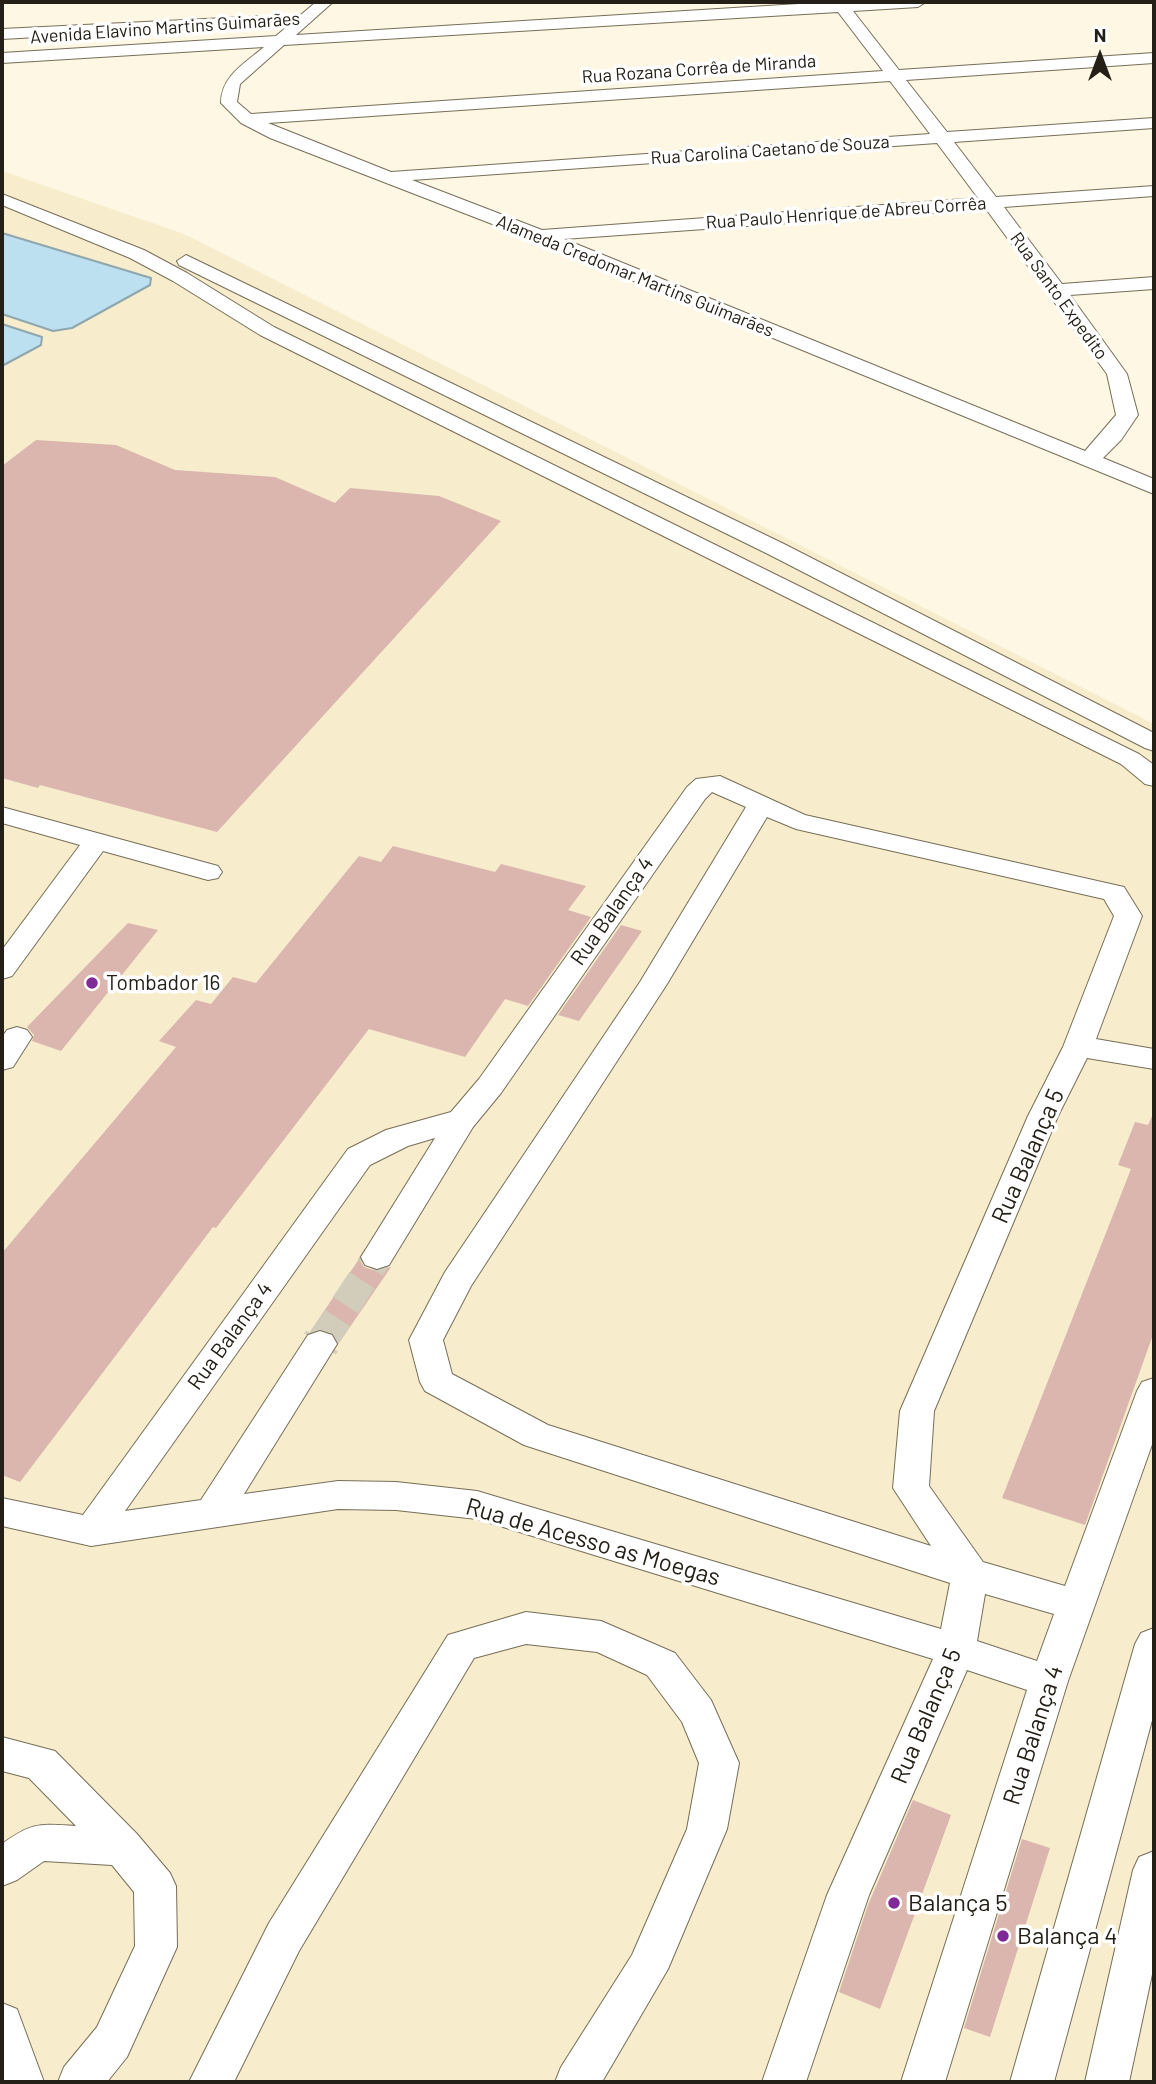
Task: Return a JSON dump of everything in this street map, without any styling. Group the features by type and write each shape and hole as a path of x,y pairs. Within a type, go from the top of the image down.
{"street":[{"path":"247,120 229,103 233,82 325,2"},
{"name":"Avenida Elavino Martins Guimarães","path":"2,58 840,4 918,2"},
{"name":"Rua Santo Expedito","path":"840,4 1057,290 1117,374 1126,415 1113,435 1087,461"},
{"name":"Avenida Elavino Martins Guimarães","path":"2,34 333,17"},
{"name":"Rua Rozana Corrêa de Miranda","path":"247,120 1154,58"},
{"name":"Alameda Credomar Martins Guimarães","path":"247,120 385,177 538,235 1154,487"},
{"name":"Rua Carolina Caetano de Souza","path":"385,177 1154,123"},
{"path":"2,182 121,231 236,285 776,549 1154,743"},
{"name":"Rua Paulo Henrique de Abreu Corrêa","path":"538,235 1154,191"},
{"path":"2,199 137,254 180,276 267,331 1117,752 1154,778"},
{"path":"1057,290 1154,283"},
{"name":"Rua Balança 4","path":"91,1531 359,1157 397,1138 462,1120 490,1086 695,793 705,785 720,784 796,821 1114,893 1128,916 1078,1047"},
{"path":"761,804 653,984 457,1281 425,1340 438,1382 536,1435 970,1574 1076,1605"},
{"path":"2,816 208,872"},
{"path":"2,970 97,841"},
{"path":"1078,1047 1154,1059"},
{"name":"Rua Balança 5","path":"785,2082 848,1895 956,1650 970,1574 911,1488 917,1411 1043,1116 1078,1047"},
{"path":"377,1257 462,1120"},
{"path":"212,1514 320,1344"},
{"name":"Rua Balança 4","path":"923,2082 1049,1681 1154,1391"},
{"name":"Rua de Acesso as Moegas","path":"5,1517 91,1531 338,1494 396,1496 477,1505 956,1650 1049,1681"},
{"path":"211,2082 284,1937 461,1646 526,1628 601,1637 661,1664 697,1712 719,1763 707,1829 647,1969 577,2082"},
{"path":"1032,2082 1154,1644"},
{"path":"2,1754 41,1763 123,1847 155,1886 156,1947 112,2042 80,2082"},
{"path":"2,1867 38,1842 123,1847"},
{"path":"1108,2082 1154,1870"},
{"path":"2,2024 22,2082"}],"shaded area":[{"path":"2,171 184,234 1154,724 1154,2082 2,2082"}],"water":[{"path":"2,233 151,278 150,285 72,328 53,331 2,314"},
{"path":"2,324 42,337 41,345 2,366"}],"building":[{"path":"36,440 116,445 175,470 275,477 335,503 350,488 439,496 501,521 217,832 40,785 38,788 2,778 2,466"},
{"path":"393,846 495,872 501,864 586,886 568,910 591,917 528,1006 505,999 465,1057 369,1029 216,1228 213,1227 20,1482 2,1475 2,1253 176,1047 159,1041 196,1000 211,1004 233,977 256,983 359,856 381,862"},
{"name":"Tombador 16","path":"128,923 158,930 61,1051 32,1041 34,1035 27,1027"},
{"path":"621,925 642,931 579,1021 558,1015"},
{"path":"1153,1114 1154,1332 1085,1525 1002,1498 1131,1169 1118,1165 1135,1122 1148,1125"},
{"path":"359,1259 364,1267 376,1271 391,1267 339,1343 333,1333 321,1329 310,1332"},
{"name":"Balança 5","path":"913,1800 951,1815 880,2009 839,1992 868,1905"},
{"name":"Balança 4","path":"1022,1839 1050,1848 990,2037 964,2028"}],"tunnel":[{"path":"321,1343 377,1257"}],"place":[{"name":"Tombador 16","path":"92,983"},
{"name":"Balança 5","path":"894,1903"},
{"name":"Balança 4","path":"1003,1936"}]}
